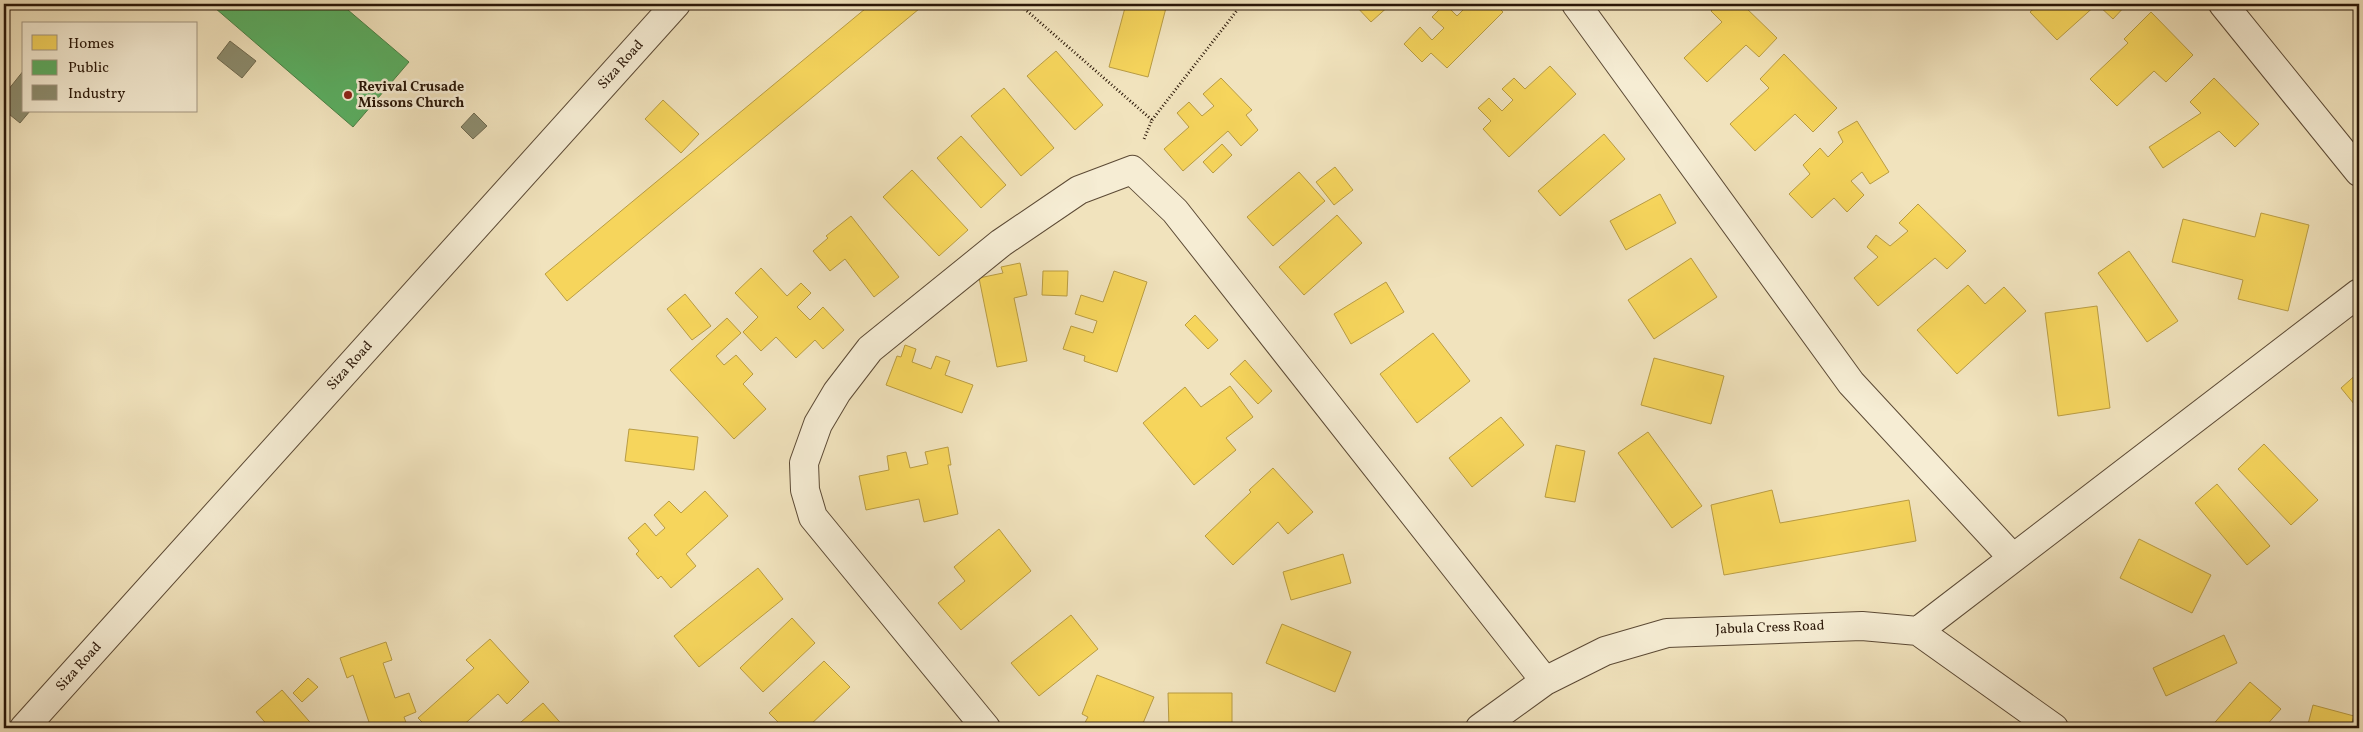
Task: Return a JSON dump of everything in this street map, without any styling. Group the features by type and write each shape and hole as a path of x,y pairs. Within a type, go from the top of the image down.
{"street":[{"name":"Siza Road","path":"24,728 676,4"},
{"path":"1576,4 1851,383 2012,557"},
{"path":"2223,4 2359,172"},
{"path":"986,728 813,517 806,490 804,463 818,424 836,392 870,349 1001,243 1078,190 1132,170 1175,211 1544,681"},
{"path":"2054,728 1918,631 2012,557 2359,293"},
{"name":"Jabula Cress Road","path":"1480,728 1544,681 1605,652 1667,633 1862,626 1918,631"}],"path":[{"path":"1019,4 1152,120"},
{"path":"1132,170 1152,120 1242,4"}],"building: Homes":[{"path":"871,4 925,4 567,301 545,274"},
{"path":"1126,4 1167,4 1148,77 1109,67"},
{"path":"1354,4 1391,4 1371,22"},
{"path":"1445,4 1457,16 1469,4 1495,4 1503,12 1447,68 1431,53 1422,62 1404,44 1420,27 1432,40 1444,28 1432,17"},
{"path":"1718,4 1742,4 1777,38 1759,57 1746,45 1707,82 1684,58 1722,22 1711,11"},
{"path":"2039,4 2097,4 2057,40 2030,12"},
{"path":"2097,4 2127,4 2113,19"},
{"path":"2151,12 2193,55 2166,82 2154,71 2117,106 2090,79 2128,43 2124,39"},
{"path":"1056,51 1103,105 1075,130 1027,76"},
{"path":"1784,54 1837,108 1813,132 1795,114 1755,151 1730,124 1769,88 1760,79"},
{"path":"1550,66 1576,94 1509,157 1483,129 1491,121 1478,108 1489,98 1502,111 1513,100 1502,89 1514,78 1525,89"},
{"path":"1221,78 1252,110 1246,115 1258,130 1241,146 1228,131 1183,171 1164,149 1189,127 1177,113 1189,102 1202,116 1214,106 1203,94"},
{"path":"2214,78 2259,124 2235,147 2219,131 2163,168 2149,147 2201,113 2190,102"},
{"path":"1004,88 1054,148 1021,176 971,116"},
{"path":"663,100 699,134 681,153 645,119"},
{"path":"1857,121 1889,172 1870,184 1862,172 1851,181 1864,195 1847,212 1834,198 1812,218 1789,194 1810,174 1803,165 1820,148 1828,157 1843,142 1838,132"},
{"path":"1604,134 1625,159 1560,216 1538,191"},
{"path":"961,136 1006,185 981,208 937,158"},
{"path":"1222,144 1232,155 1213,173 1203,162"},
{"path":"1335,167 1353,190 1334,205 1316,182"},
{"path":"912,170 968,230 939,256 883,197"},
{"path":"1299,172 1325,201 1273,246 1247,217"},
{"path":"1660,194 1676,223 1626,250 1610,221"},
{"path":"1918,204 1966,251 1947,269 1935,258 1878,306 1854,278 1878,257 1867,247 1876,235 1890,246 1908,231 1899,223"},
{"path":"2261,213 2309,225 2288,311 2238,299 2243,280 2172,262 2183,219 2255,237"},
{"path":"1337,215 1362,243 1304,295 1279,267"},
{"path":"851,216 899,277 874,297 845,259 830,271 813,251 828,238 826,236"},
{"path":"2129,251 2178,321 2147,342 2098,273"},
{"path":"1691,258 1717,297 1654,339 1628,300"},
{"path":"1020,263 1027,295 1014,298 1027,361 997,367 979,278 1003,273 1001,267"},
{"path":"761,268 787,296 801,283 811,293 797,307 810,320 823,307 844,330 823,349 815,340 796,358 776,337 761,351 743,332 758,317 735,293"},
{"path":"1043,271 1068,271 1067,296 1042,295"},
{"path":"1114,271 1147,282 1117,372 1084,361 1085,356 1063,349 1071,326 1093,333 1097,321 1075,314 1081,295 1103,302"},
{"path":"1386,282 1404,312 1351,344 1334,314"},
{"path":"1968,285 1985,304 2004,287 2026,311 1957,374 1917,330"},
{"path":"685,294 711,326 692,340 667,309"},
{"path":"2097,306 2110,408 2058,416 2045,313"},
{"path":"1195,315 1218,340 1208,349 1185,325"},
{"path":"727,318 741,333 716,356 724,365 736,355 753,374 743,384 766,409 734,439 670,370"},
{"path":"1433,333 1470,381 1417,423 1380,374"},
{"path":"905,345 916,349 912,362 931,369 936,356 950,361 945,375 973,385 962,413 886,385 897,356 901,357"},
{"path":"1654,358 1724,376 1711,424 1641,405"},
{"path":"1245,360 1272,391 1258,404 1230,374"},
{"path":"2359,372 2359,410 2341,388"},
{"path":"1230,386 1253,417 1226,438 1236,450 1194,485 1143,423 1185,387 1201,407"},
{"path":"1501,417 1524,445 1472,487 1449,458"},
{"path":"629,429 698,437 694,470 625,461"},
{"path":"1648,432 1702,506 1672,528 1618,453"},
{"path":"2264,444 2318,500 2291,525 2238,469"},
{"path":"1556,445 1585,451 1575,502 1545,497"},
{"path":"948,447 951,465 948,465 958,514 924,522 919,499 866,510 859,476 889,470 887,456 906,452 910,468 928,464 925,452"},
{"path":"1273,468 1313,512 1288,534 1278,522 1233,565 1205,536"},
{"path":"2217,484 2270,546 2247,565 2195,503"},
{"path":"1772,490 1780,523 1909,500 1916,541 1724,575 1711,505"},
{"path":"705,491 728,516 686,554 696,566 671,588 661,576 658,579 636,554 639,551 628,538 645,523 656,536 665,528 654,515 669,501 681,513"},
{"path":"999,529 1031,571 961,630 938,603 965,581 954,567"},
{"path":"2139,539 2211,575 2192,613 2120,578"},
{"path":"1343,554 1351,583 1291,600 1283,572"},
{"path":"758,568 783,599 699,667 674,636"},
{"path":"1071,615 1098,649 1039,696 1011,663"},
{"path":"792,618 815,643 763,692 740,668"},
{"path":"1282,624 1351,652 1335,692 1266,663"},
{"path":"2224,635 2237,663 2166,696 2153,668"},
{"path":"490,639 529,682 507,704 498,694 460,728 428,728 418,718 474,668 466,660"},
{"path":"386,642 392,660 383,663 395,698 409,693 416,712 404,717 408,728 371,728 353,675 347,678 340,658"},
{"path":"824,661 850,687 807,728 784,728 769,713"},
{"path":"1097,675 1154,697 1141,728 1082,728 1088,717 1082,714"},
{"path":"308,678 318,687 302,702 293,693"},
{"path":"2250,682 2281,709 2264,728 2210,728"},
{"path":"282,690 315,728 270,728 256,712"},
{"path":"1168,693 1232,693 1232,728 1169,728"},
{"path":"543,703 565,728 514,728"},
{"path":"2313,705 2354,716 2350,728 2307,728"}],"building: Public":[{"name":"Revival Crusade Missons Church","path":"218,4 341,4 409,62 353,127 215,8"}],"building: Industry":[{"path":"230,41 256,61 242,78 217,58"},
{"path":"22,72 22,112 29,112 20,123 4,110 4,95"},
{"path":"474,113 487,126 473,139 461,127"}],"place":[{"name":"Revival Crusade Missons Church","path":"348,95"}]}
